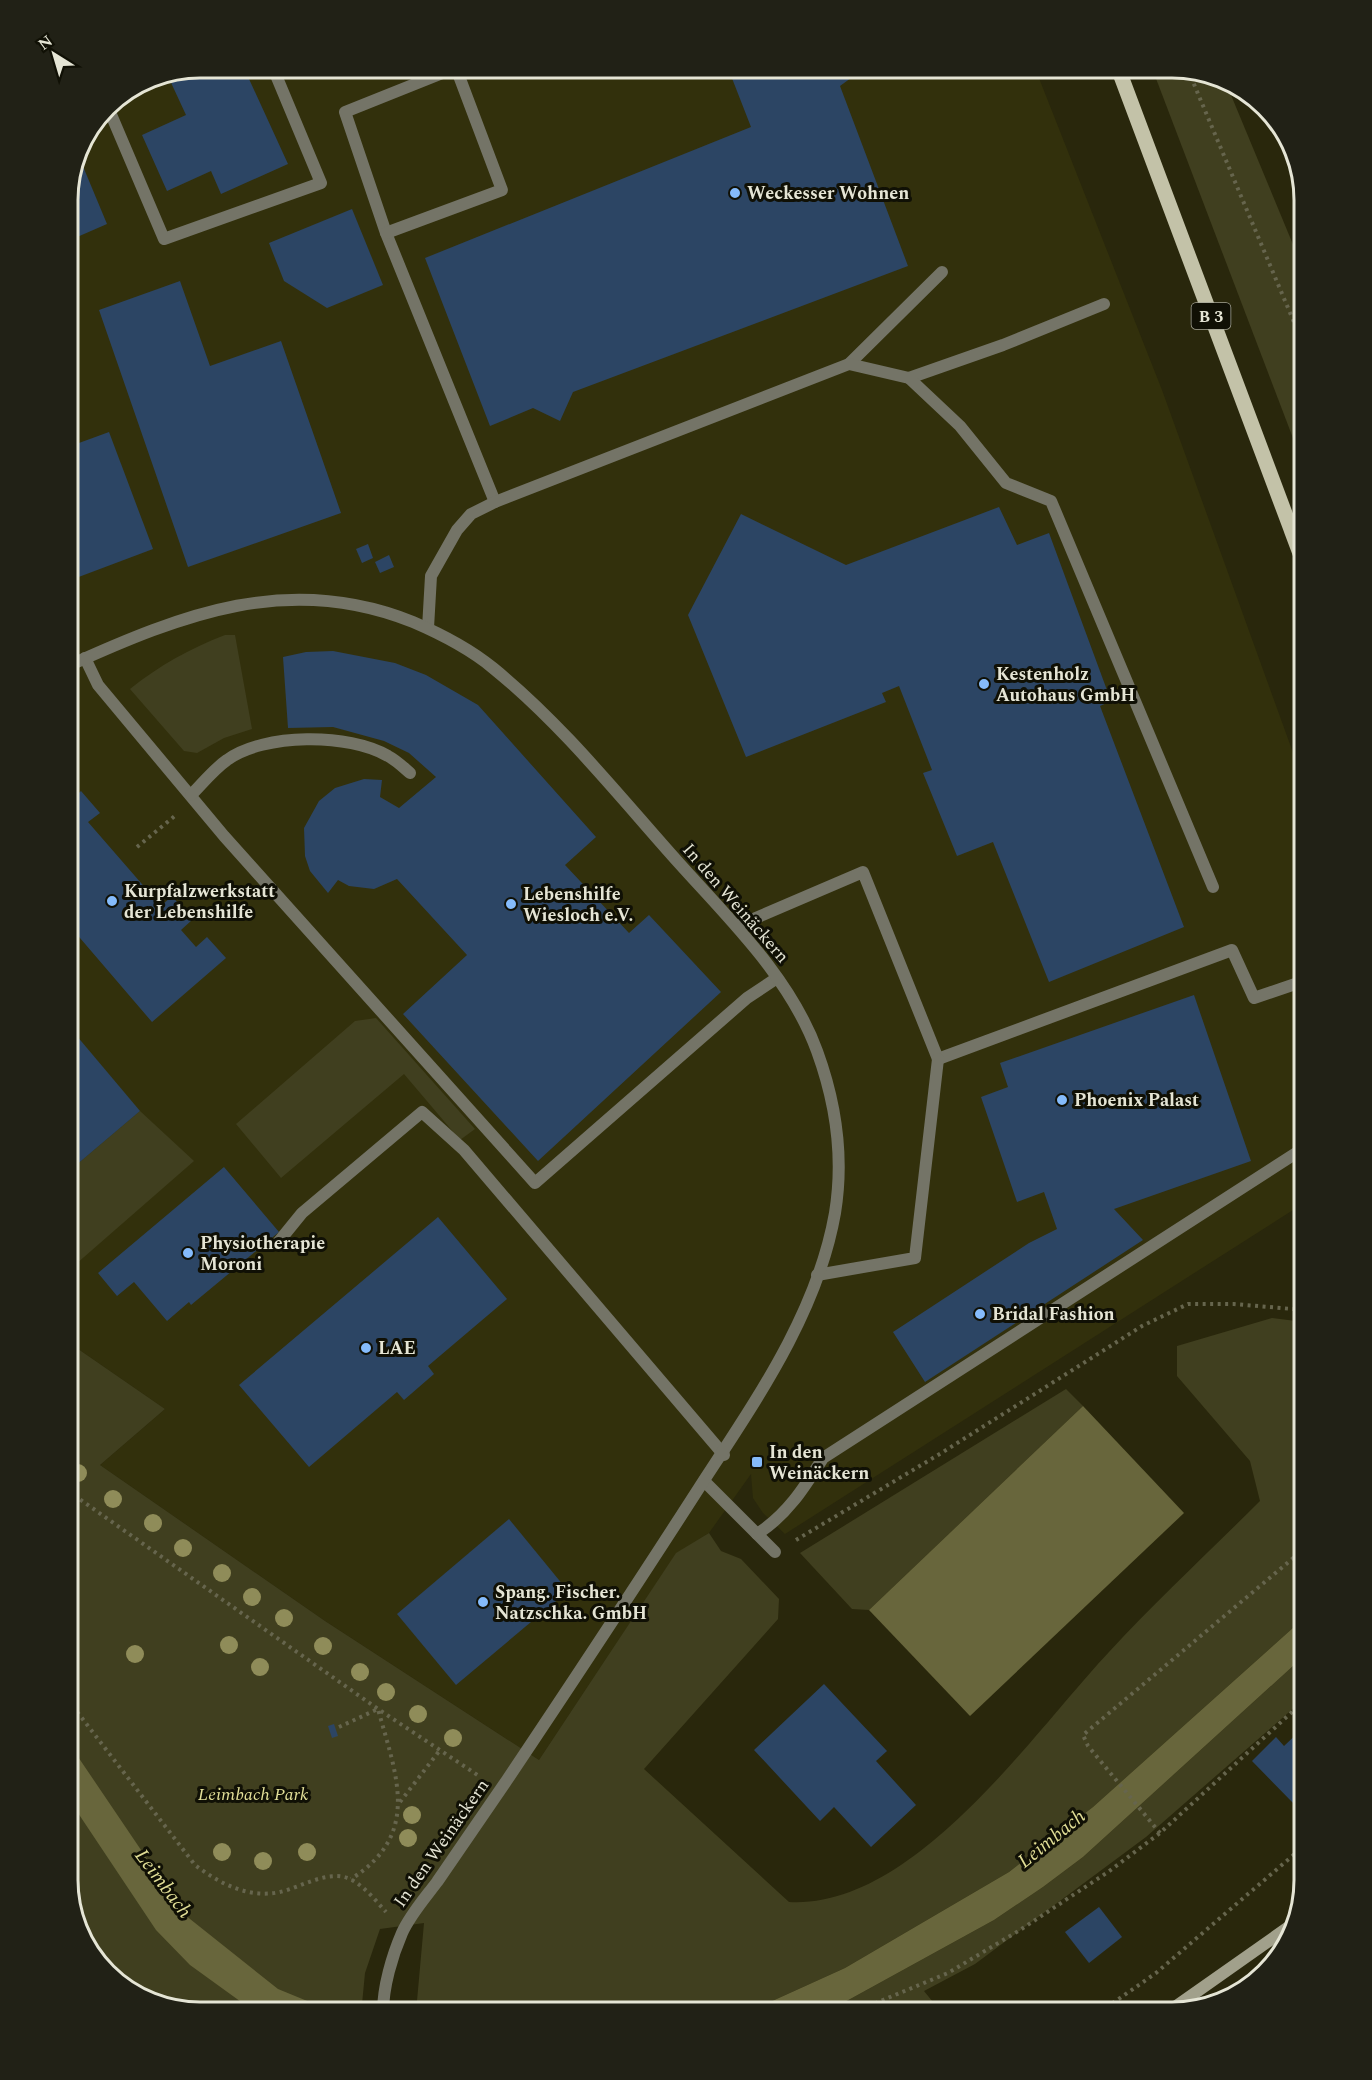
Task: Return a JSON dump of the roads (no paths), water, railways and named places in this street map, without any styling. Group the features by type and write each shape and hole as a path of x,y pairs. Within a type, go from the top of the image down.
{"main road":[{"name":"B 3","path":"1122,78 1294,535"}],"street":[{"path":"111,116 164,239 321,183 277,78"},
{"path":"431,78 345,112 386,233 495,502"},
{"path":"386,233 502,190 460,78"},
{"path":"428,628 431,576 457,530 471,514 495,502 849,364 942,272"},
{"path":"909,378 1003,345 1104,304"},
{"path":"849,364 909,378 960,426 1006,483 1050,501 1213,887"},
{"name":"In den Weinäckern","path":"78,661 169,626 222,610 255,602 291,598 319,598 356,603 388,612 455,642 492,667 543,714 737,926 800,1012 816,1047 837,1124 839,1170 835,1215 817,1275 795,1332 724,1455 704,1481 500,1790 403,1930 384,2002"},
{"path":"85,658 98,685 193,798 535,1183 747,998 777,978"},
{"path":"193,798 228,759 267,743 308,738 356,743 387,755 410,773"},
{"path":"737,926 863,872 938,1059 915,1258 817,1275"},
{"path":"938,1059 1232,950 1254,998 1294,985"},
{"path":"276,1245 302,1213 422,1112 464,1150 724,1455"},
{"path":"757,1534 773,1524 796,1500 823,1458 1294,1155"},
{"path":"704,1481 775,1552"},
{"path":"1185,2001 1283,1931"}],"place":[{"name":"Weckesser Wohnen","path":"735,193"},
{"name":"Kestenholz Autohaus GmbH","path":"984,684"},
{"name":"Kurpfalzwerkstatt der Lebenshilfe","path":"112,901"},
{"name":"Lebenshilfe Wiesloch e.V.","path":"511,904"},
{"name":"Phoenix Palast","path":"1062,1100"},
{"name":"Physiotherapie Moroni","path":"188,1253"},
{"name":"Bridal Fashion","path":"980,1314"},
{"name":"LAE","path":"366,1348"},
{"name":"In den Weinäckern","path":"757,1462"},
{"name":"Spang. Fischer. Natzschka. GmbH","path":"483,1602"}],"park label":[{"name":"Leimbach Park","path":"253,1794"}],"water label":[{"name":"Leimbach","path":"1051,1838"},
{"name":"Leimbach","path":"164,1883"}]}
